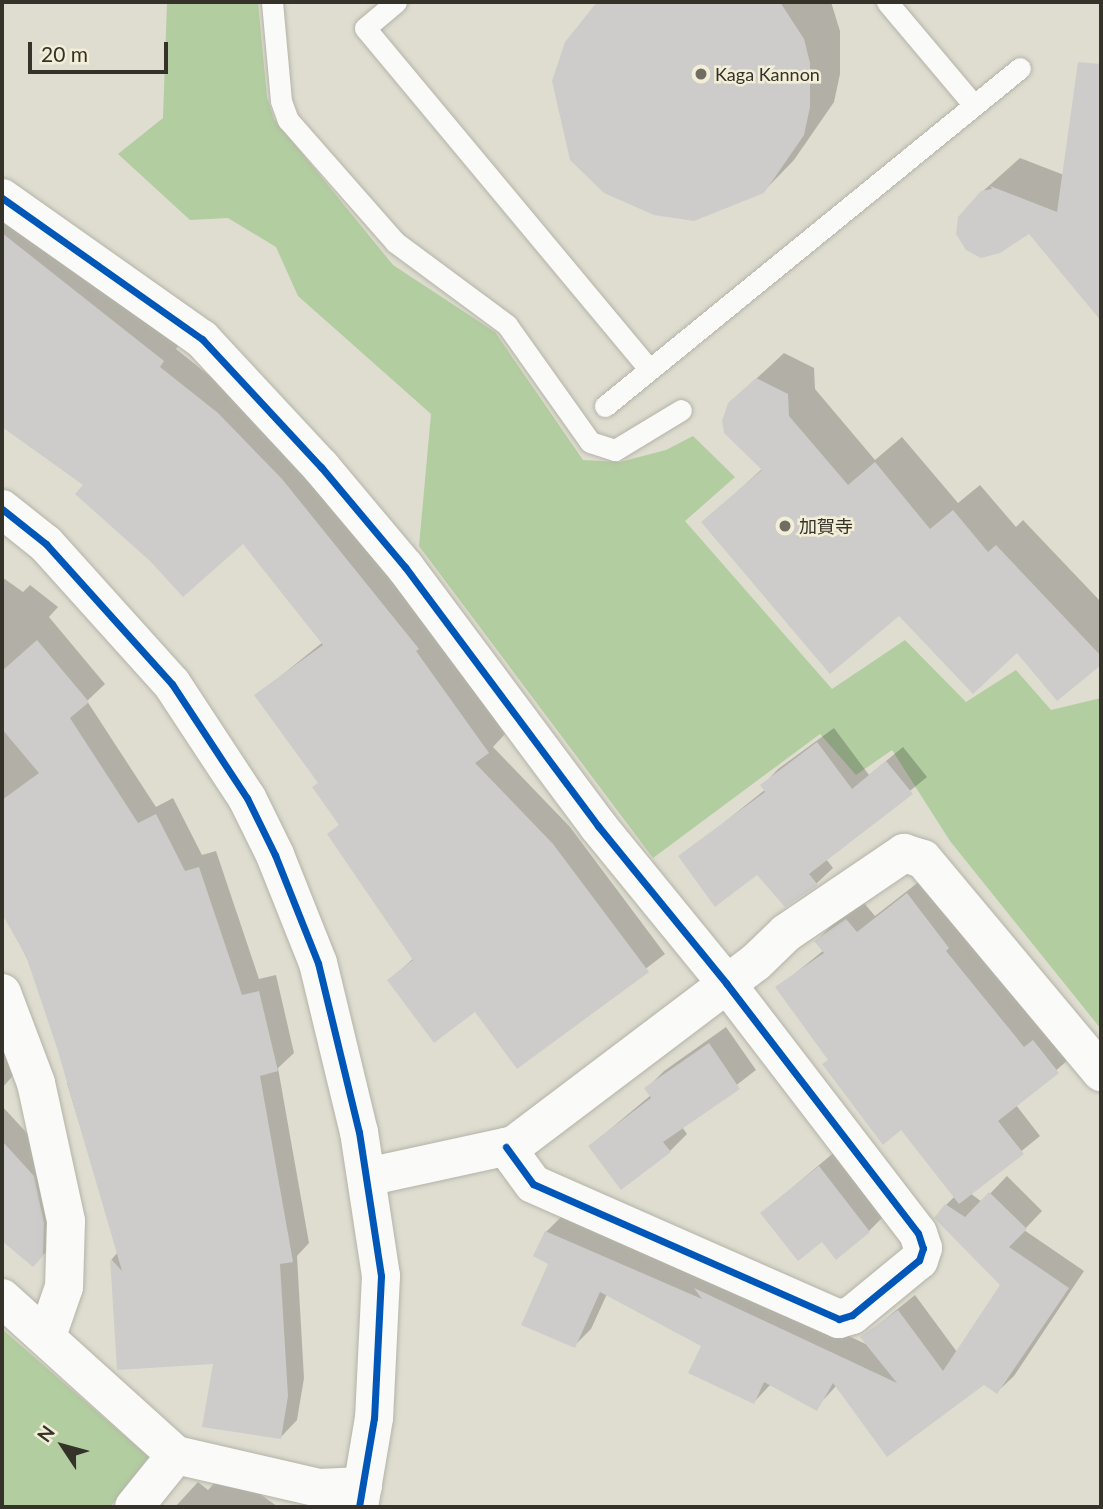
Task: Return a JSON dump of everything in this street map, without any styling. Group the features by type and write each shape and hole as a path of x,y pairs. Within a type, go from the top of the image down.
{"street":[{"path":"2,198 202,339 321,467 405,567 598,826 726,983 918,1233 923,1248 919,1260 852,1315 839,1319 533,1184 506,1147"},
{"path":"2,509 47,544 113,613 173,684 247,798 275,855 318,963 367,1177 381,1276 374,1418 361,1497 176,1455 2,1298"},
{"path":"367,1177 506,1147 726,983 786,933 904,853 923,859 1101,1072"},
{"path":"2,993 36,1083 66,1220 64,1287 47,1336"},
{"path":"134,1507 176,1455"}],"lane":[{"path":"272,2 281,101 288,120 395,242 507,326 590,442 614,450 681,410"},
{"path":"396,2 365,28 649,369"},
{"path":"887,2 972,103"},
{"path":"605,406 972,103 1020,68"}],"green space":[{"path":"167,2 258,2 267,97 274,119 393,265 495,332 583,460 620,462 666,450 693,436 735,477 685,521 832,689 905,640 966,702 1016,670 1051,710 1101,698 1101,1029 950,841 892,750 856,775 820,734 653,858 419,546 431,414 298,296 276,247 228,218 190,220 118,154 163,118"},
{"path":"2,1329 149,1457 110,1507 2,1507"}],"building":[{"path":"597,2 780,2 804,39 810,63 810,107 804,135 764,193 694,221 654,215 604,193 570,160 552,81 565,42"},
{"path":"1078,62 1101,64 1101,321 1029,234 1000,253 981,258 966,250 956,234 958,217 981,191 992,189 990,186 1057,212"},
{"path":"2,233 164,361 160,367 218,413 282,479 419,649 416,651 489,753 475,763 553,844 649,972 517,1069 475,1012 434,1043 387,980 413,960 327,834 339,825 312,787 318,783 254,695 323,645 243,544 183,597 150,561 75,494 83,485 2,427"},
{"path":"756,378 788,394 789,416 848,485 875,462 930,529 953,510 988,552 996,545 1101,656 1101,665 1057,701 1017,653 973,694 899,616 830,674 701,522 762,470 724,433 722,421 728,403"},
{"path":"37,640 89,702 70,718 138,823 156,814 185,871 199,867 242,995 259,991 278,1071 260,1076 293,1262 280,1264 288,1396 281,1439 202,1427 213,1364 117,1370 110,1258 122,1271 57,1048 26,956 2,914 2,800 39,773 2,729 2,671"},
{"path":"817,742 852,789 886,761 913,794 809,874 818,885 785,907 757,875 715,907 678,856 765,792 760,785"},
{"path":"907,893 949,948 946,951 1024,1047 1033,1040 1059,1073 998,1121 1024,1154 959,1204 901,1130 883,1145 822,1064 828,1060 775,987 824,953 814,941 846,919 857,932"},
{"path":"709,1043 740,1089 663,1142 671,1152 621,1190 588,1146 651,1098 644,1088"},
{"path":"2,1141 34,1176 44,1223 43,1256 33,1267 2,1241"},
{"path":"819,1166 870,1232 836,1260 822,1242 798,1261 760,1213"},
{"path":"989,1192 1027,1229 1009,1247 1069,1288 997,1394 984,1385 887,1457 833,1383 817,1411 764,1382 754,1404 688,1373 701,1346 600,1292 575,1348 521,1325 548,1264 533,1256 545,1231 702,1299 694,1288 897,1383 860,1337 898,1310 943,1371 1000,1285 934,1218 945,1204 965,1217"}],"cycle path":[{"path":"2,198 202,339 321,467 405,567 598,826 726,983 918,1233 923,1248 919,1260 852,1315 839,1319 533,1184 506,1147"},
{"path":"2,509 46,544 172,684 247,798 275,855 318,963 359,1132 381,1276 374,1418 359,1507"}],"place":[{"name":"Kaga Kannon","path":"701,74"},
{"name":"加賀寺","path":"785,526"}]}
